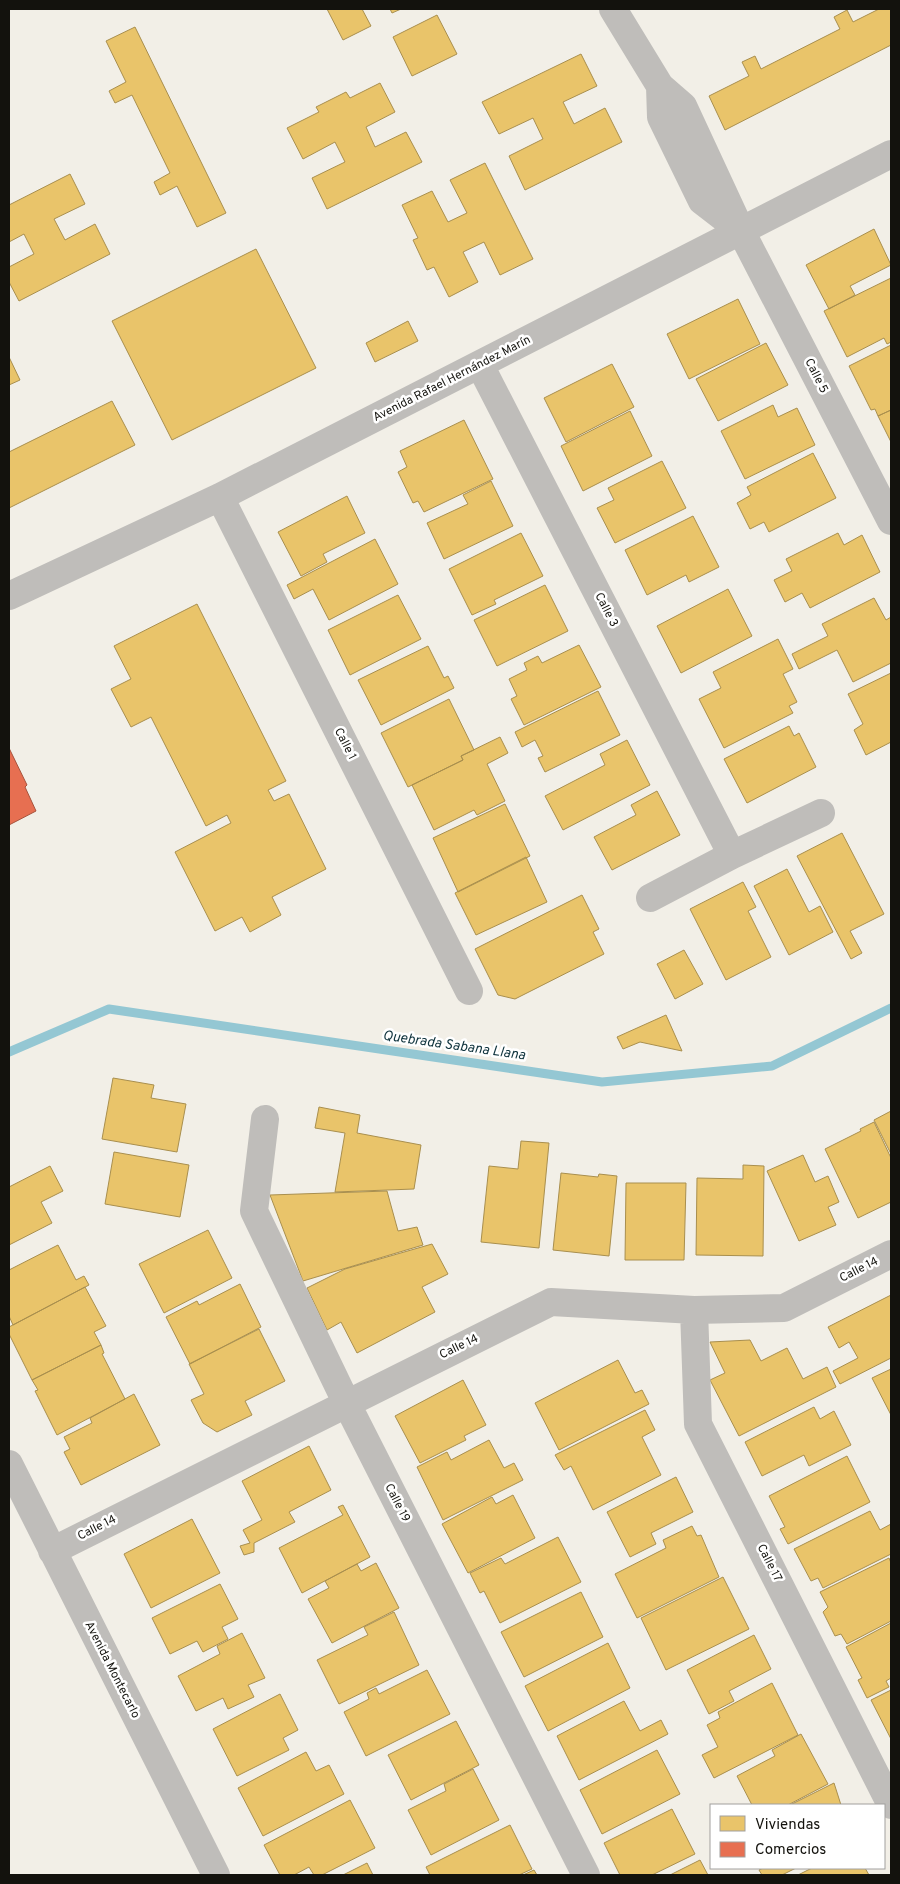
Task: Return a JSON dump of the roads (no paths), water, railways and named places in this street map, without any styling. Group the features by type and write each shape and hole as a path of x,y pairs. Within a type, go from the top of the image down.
{"street":[{"name":"Calle 5","path":"613,9 660,86 684,106 741,231 891,521"},
{"name":"Avenida Rafael Hernández Marín","path":"9,596 220,498 891,154"},
{"name":"Calle 3","path":"480,365 732,855"},
{"name":"Calle 1","path":"220,498 469,991"},
{"path":"650,898 732,855 821,813"},
{"name":"Calle 19","path":"265,1119 254,1211 346,1402 586,1875"},
{"name":"Calle 14","path":"52,1551 346,1402 551,1302 694,1310 784,1308 891,1254"},
{"name":"Calle 17","path":"694,1310 698,1424 891,1805"},
{"name":"Avenida Montecarlo","path":"9,1464 216,1875"}],"waterway":[{"name":"Quebrada Sabana Llana","path":"9,1052 109,1009 602,1082 772,1066 891,1008"}]}
